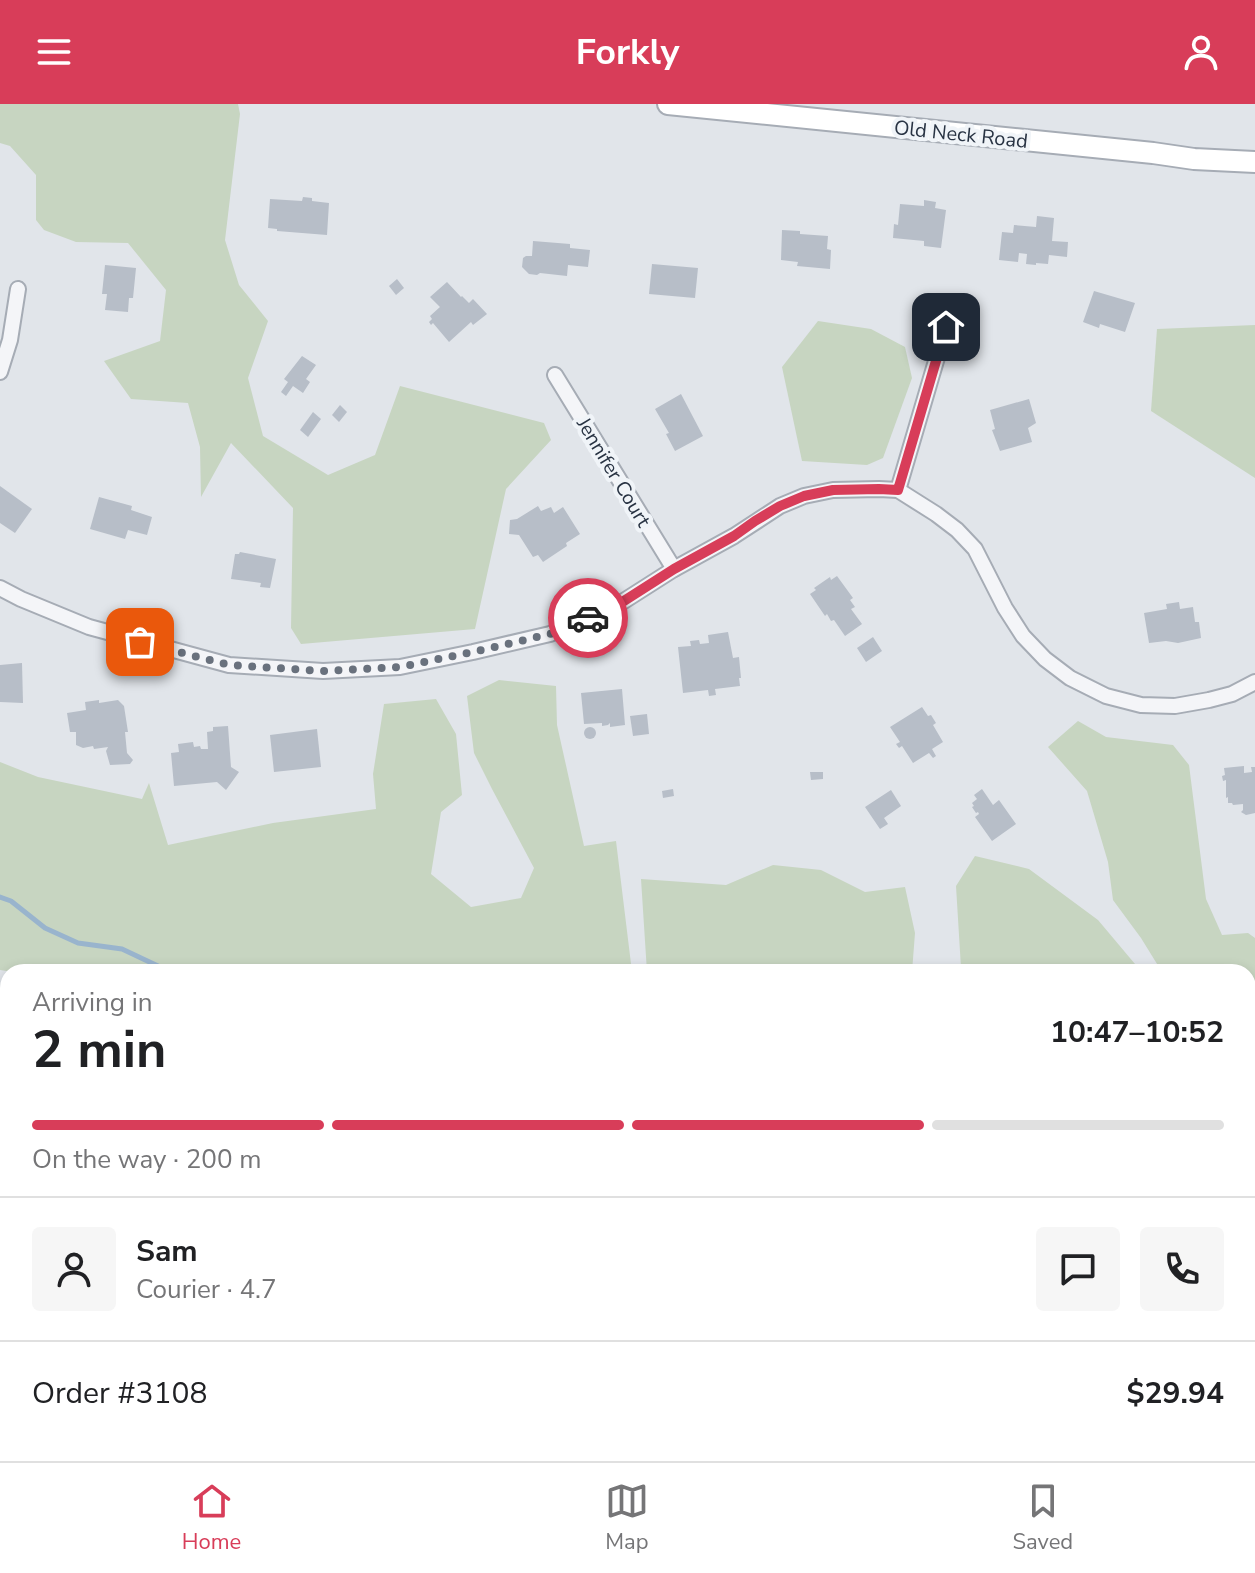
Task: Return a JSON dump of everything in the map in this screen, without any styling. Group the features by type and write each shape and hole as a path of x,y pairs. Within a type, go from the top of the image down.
{"street":[{"name":"Old Neck Road","path":"668,104 1194,159 1255,162"},
{"path":"0,372 10,340 18,289"},
{"path":"898,490 946,327"},
{"name":"Jennifer Court","path":"555,375 674,569"},
{"path":"0,588 89,627 229,665 323,671 400,667 550,634 616,606 780,506 804,496 833,490 898,490 947,522 975,549 1023,636 1045,659 1070,678 1106,696 1141,705 1164,706 1232,694 1255,682"}],"green space":[{"path":"0,104 238,104 240,114 225,240 239,285 268,321 248,378 263,436 328,475 375,455 400,386 544,423 551,440 506,489 475,629 301,644 291,628 293,508 231,443 201,497 200,447 188,403 131,399 104,361 160,341 166,290 128,243 76,242 44,230 36,220 36,175 10,146 0,143"},
{"path":"818,321 871,329 905,347 912,378 883,458 867,465 802,461 782,367"},
{"path":"1255,325 1255,478 1151,411 1157,329"},
{"path":"499,680 556,686 557,725 584,846 616,841 631,964 0,964 0,762 38,777 142,799 149,783 168,845 273,823 376,809 373,774 384,704 436,699 456,734 462,795 441,812 431,874 471,907 521,898 534,868 474,753 467,696"},
{"path":"1078,721 1106,737 1173,745 1189,765 1206,899 1222,935 1248,933 1255,938 1255,964 1157,964 1113,900 1108,862 1087,791 1048,747"},
{"path":"975,856 1029,869 1098,920 1135,964 961,964 956,886"},
{"path":"773,865 821,870 865,892 905,887 915,933 913,964 646,964 641,879 726,885"}],"building":[{"path":"303,197 329,203 327,235 268,228 270,199 302,201"},
{"path":"924,200 936,202 935,208 946,210 941,248 924,246 924,241 893,238 900,204 924,206"},
{"path":"1037,216 1054,218 1052,241 1068,242 1067,257 1049,255 1048,264 1036,265 1026,264 1027,254 1019,253 1018,262 999,260 1002,232 1013,233 1014,225 1036,227"},
{"path":"782,230 828,236 830,269 797,266 798,262 781,260"},
{"path":"533,241 570,244 570,248 590,250 588,267 568,265 567,276 529,274 522,267 523,258 532,256"},
{"path":"652,264 698,268 695,298 649,294"},
{"path":"105,265 136,268 133,298 129,298 128,312 105,310 107,294 102,294"},
{"path":"397,279 404,288 396,295 389,286"},
{"path":"447,282 469,303 473,299 487,314 473,325 471,322 449,342 429,322 432,319 430,316 440,307 430,297"},
{"path":"1094,291 1135,303 1125,332 1083,322"},
{"path":"302,356 316,365 306,379 310,382 303,393 293,386 286,396 281,392 288,382 284,379"},
{"path":"681,394 703,436 675,451 655,409"},
{"path":"1029,399 1036,423 1028,428 1032,442 1000,451 992,430 995,429 990,410"},
{"path":"340,405 347,412 339,422 332,415"},
{"path":"313,412 321,419 308,437 300,430"},
{"path":"0,486 32,509 15,533 0,523"},
{"path":"99,497 132,506 131,510 152,517 147,535 128,530 125,539 90,529"},
{"path":"538,506 541,511 551,507 554,513 563,507 580,534 543,562 538,555 533,557 519,535 509,534 510,520"},
{"path":"240,552 276,559 270,588 260,587 261,583 231,579 235,554"},
{"path":"837,576 853,598 850,600 855,607 851,609 862,624 845,636 834,620 831,621 827,614 825,616 810,594 830,577 831,580"},
{"path":"1179,602 1180,609 1193,607 1201,638 1178,643 1149,643 1144,613 1167,609 1166,604"},
{"path":"728,632 733,658 739,657 740,686 715,689 716,695 709,696 708,690 683,693 678,647 691,646 690,641 709,643 708,635"},
{"path":"873,637 882,651 866,662 857,648"},
{"path":"22,663 23,703 0,702 0,665"},
{"path":"622,689 625,725 584,724 581,693"},
{"path":"99,700 99,703 118,700 124,706 127,753 133,760 130,764 110,765 106,751 108,747 94,749 93,746 83,748 76,745 76,732 70,732 67,713 86,710 85,702"},
{"path":"922,707 936,723 933,725 943,742 932,749 936,756 933,758 929,753 913,763 902,746 899,748 896,744 900,742 890,727"},
{"path":"647,714 649,734 633,736 630,716"},
{"path":"228,726 231,767 239,772 226,790 217,782 174,786 171,753 179,752 178,744 193,742 194,747 208,749 207,732 213,731 213,727"},
{"path":"590,727 596,733 590,739 584,733"},
{"path":"317,729 321,767 274,772 270,735"},
{"path":"1244,766 1244,773 1252,772 1251,767 1255,767 1255,813 1246,815 1241,812 1243,804 1228,803 1226,780 1223,781 1222,776 1225,775 1224,768"},
{"path":"810,772 823,772 823,779 811,780"},
{"path":"673,789 674,796 663,798 662,791"},
{"path":"982,789 993,805 999,800 1016,824 992,841 975,817 978,812 972,807 977,799 974,795"},
{"path":"891,790 901,806 884,818 888,824 880,829 865,807"}],"waterway":[{"path":"0,897 11,901 45,928 78,943 122,949 154,964"}],"way so far":[{"path":"140,642 229,665 323,671 400,667 550,634 588,618"}],"route":[{"path":"588,618 616,606 780,506 804,496 833,490 898,490 946,327"}]}
